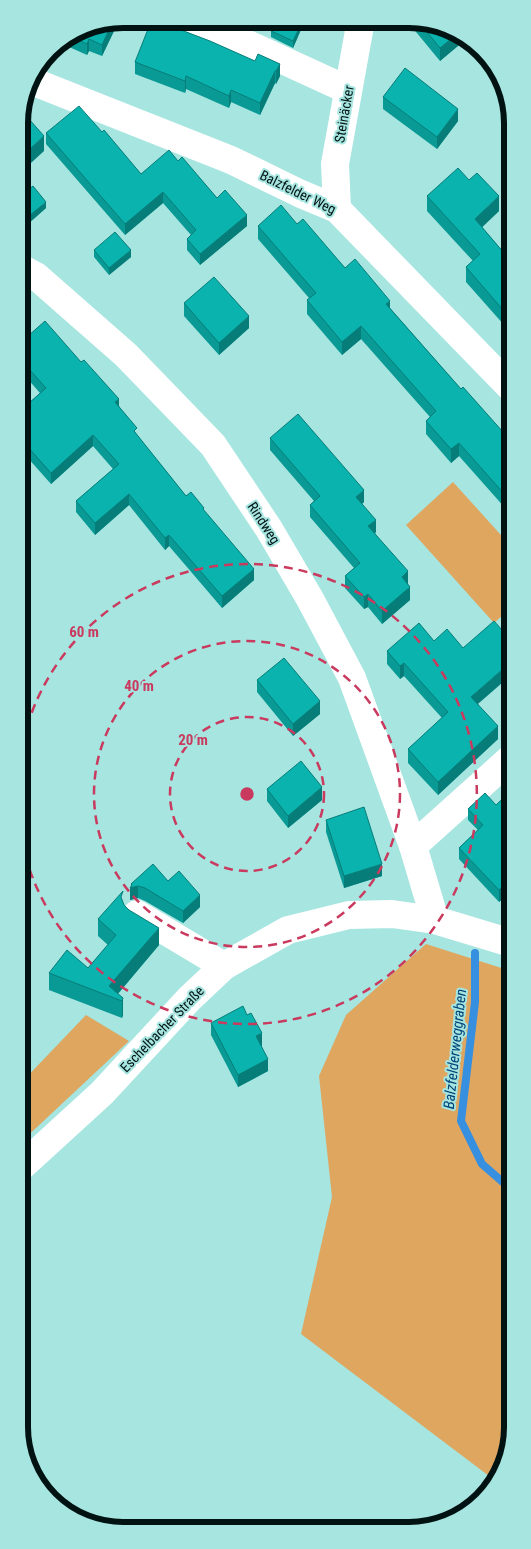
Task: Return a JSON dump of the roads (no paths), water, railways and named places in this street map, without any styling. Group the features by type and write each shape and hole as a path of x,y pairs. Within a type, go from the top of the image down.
{"street":[{"path":"213,28 348,90"},
{"name":"Steinäcker","path":"338,209 335,164 360,28"},
{"name":"Balzfelder Weg","path":"36,83 231,160 301,194 338,209 504,381"},
{"name":"Rindweg","path":"28,272 36,276 126,355 213,445 269,529 310,598 352,678 414,846 435,920"},
{"path":"414,846 504,765"},
{"path":"137,914 224,966"},
{"name":"Eschelbacher Straße","path":"28,1161 102,1093 189,999 224,966 288,930 349,915 392,914 435,920 503,941"}],"waterway":[{"name":"Balzfelderweggraben","path":"475,953 475,1002 461,1121 482,1164 503,1182"}]}
